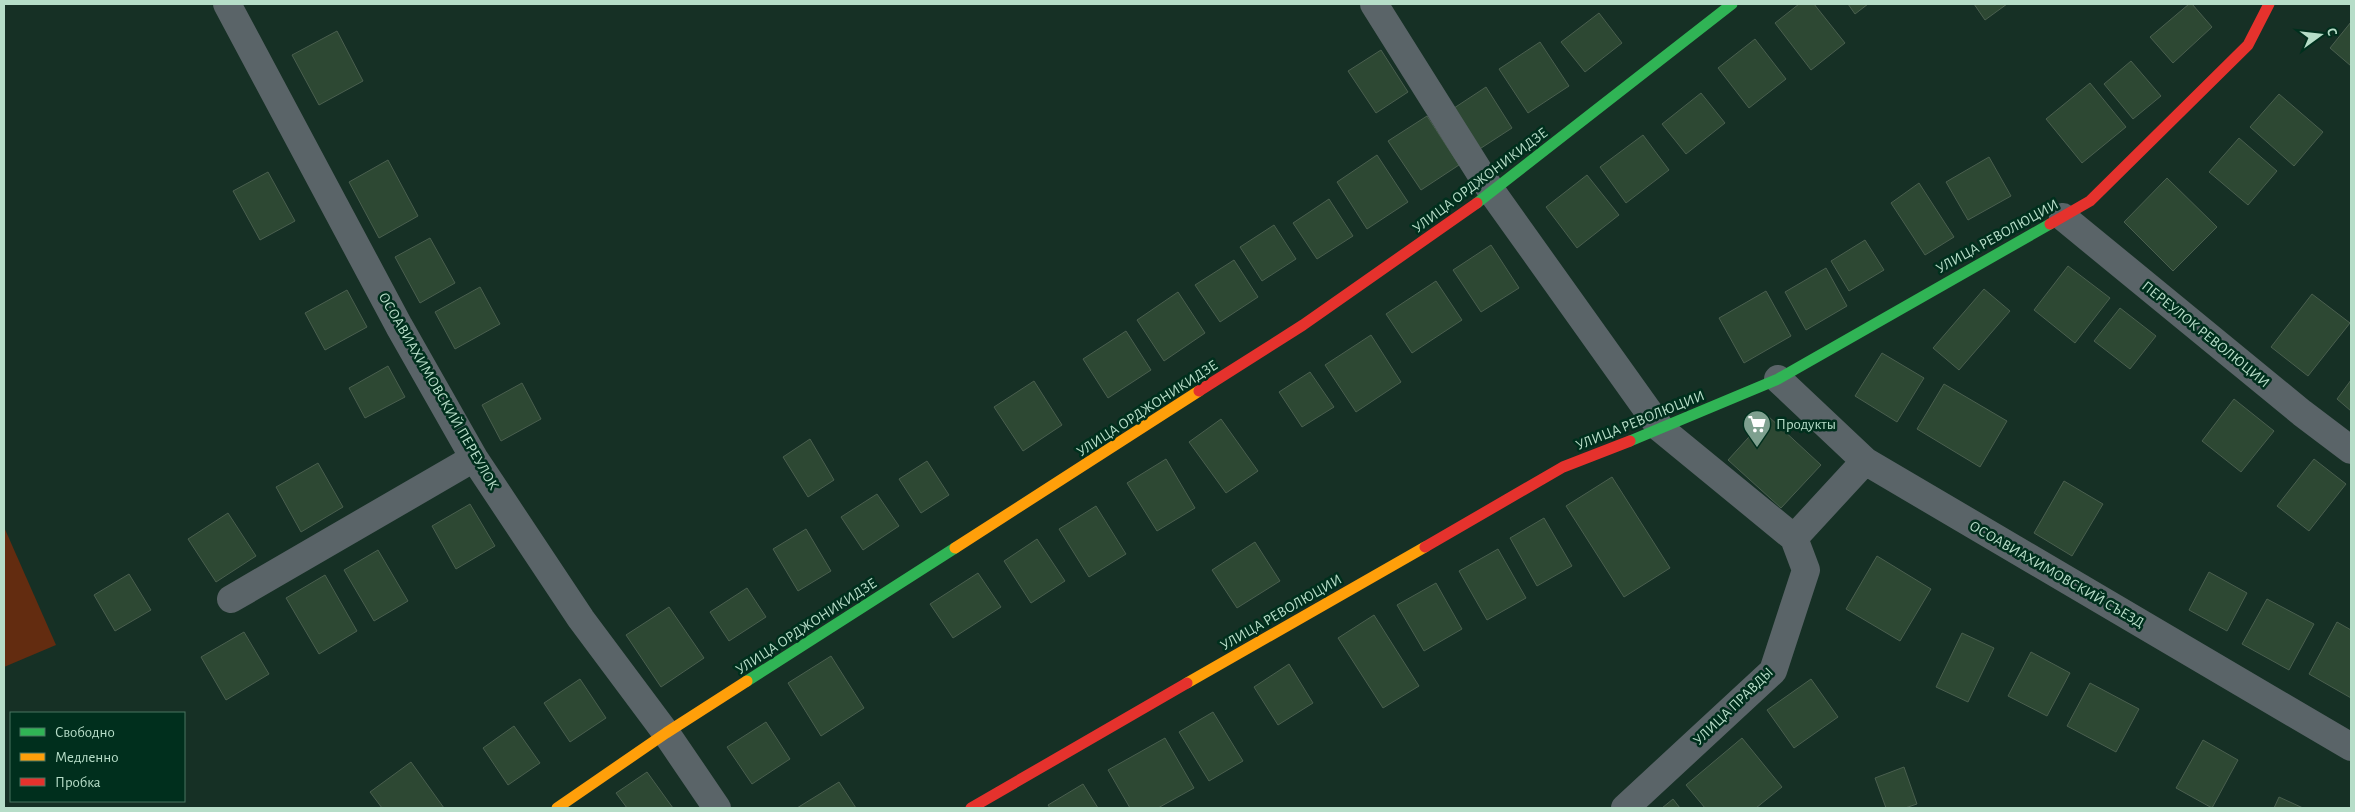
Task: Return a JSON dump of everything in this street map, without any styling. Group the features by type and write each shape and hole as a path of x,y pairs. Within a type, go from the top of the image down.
{"street":[{"name":"ОСОАВИАХИМОВСКИЙ ПЕРЕУЛОК","path":"227,4 400,326 474,458 581,619 666,733 717,808"},
{"path":"1374,4 1492,192 1661,429 1794,538 1865,461"},
{"name":"УЛИЦА ОРДЖОНИКИДЗЕ","path":"557,808 666,733 1304,325 1492,192 1732,4"},
{"name":"УЛИЦА РЕВОЛЮЦИИ","path":"971,808 1563,467 1661,429 1778,379 2090,201 2248,45 2270,4"},
{"name":"ПЕРЕУЛОК РЕВОЛЮЦИИ","path":"2063,217 2302,413 2351,450"},
{"name":"ОСОАВИАХИМОВСКИЙ СЪЕЗД","path":"1778,379 1865,461 2351,747"},
{"path":"231,599 474,458"},
{"name":"УЛИЦА ПРАВДЫ","path":"1625,808 1773,671 1806,570 1794,538"}],"shaded area":[{"path":"4,527 56,645 4,667"}],"building":[{"path":"1799,4 1814,4 1845,43 1811,70 1775,23"},
{"path":"1848,4 1868,4 1855,14"},
{"path":"1974,4 2007,4 1985,20"},
{"path":"2189,4 2192,4 2212,27 2173,63 2150,37"},
{"path":"1599,13 1622,43 1585,72 1561,42"},
{"path":"2351,22 2351,66 2330,48"},
{"path":"337,31 363,81 319,105 292,55"},
{"path":"1755,39 1786,79 1749,108 1718,68"},
{"path":"1540,42 1569,86 1528,113 1499,69"},
{"path":"1381,50 1408,92 1376,113 1348,71"},
{"path":"2131,61 2161,96 2133,119 2104,84"},
{"path":"2090,83 2126,127 2082,163 2046,119"},
{"path":"1486,87 1512,128 1475,152 1448,112"},
{"path":"1701,93 1725,123 1686,154 1662,124"},
{"path":"2279,94 2323,132 2294,166 2250,127"},
{"path":"1427,116 1459,165 1421,190 1388,141"},
{"path":"1643,135 1669,170 1626,203 1600,167"},
{"path":"2239,138 2277,171 2248,205 2209,172"},
{"path":"1377,155 1408,202 1367,229 1337,182"},
{"path":"1989,157 2011,196 1968,220 1946,182"},
{"path":"388,160 418,216 379,238 349,182"},
{"path":"268,172 295,221 260,240 233,191"},
{"path":"1587,175 1619,215 1577,248 1546,207"},
{"path":"2167,178 2217,227 2173,271 2124,222"},
{"path":"1919,183 1954,237 1925,255 1891,203"},
{"path":"1329,199 1353,236 1317,259 1293,223"},
{"path":"1274,225 1296,259 1262,281 1240,247"},
{"path":"430,238 455,283 420,303 395,257"},
{"path":"1865,240 1884,270 1849,291 1831,261"},
{"path":"1491,245 1519,288 1481,312 1453,270"},
{"path":"1234,260 1258,297 1220,322 1195,285"},
{"path":"2068,266 2110,298 2075,343 2034,310"},
{"path":"1826,268 1847,306 1806,330 1785,292"},
{"path":"1436,281 1462,320 1412,353 1386,314"},
{"path":"480,287 500,324 455,349 435,312"},
{"path":"1984,289 2010,311 1959,370 1933,348"},
{"path":"347,290 367,327 325,350 305,313"},
{"path":"1766,291 1791,336 1744,363 1719,318"},
{"path":"1178,292 1205,333 1164,361 1137,320"},
{"path":"2312,294 2350,323 2308,376 2271,347"},
{"path":"2120,308 2156,336 2130,369 2094,341"},
{"path":"1126,331 1151,370 1108,398 1083,359"},
{"path":"1371,335 1401,382 1356,412 1325,365"},
{"path":"1882,353 1924,378 1897,422 1855,396"},
{"path":"388,366 405,397 365,418 349,388"},
{"path":"1310,372 1334,407 1302,427 1279,392"},
{"path":"2351,380 2351,411 2337,399"},
{"path":"1034,381 1062,425 1023,451 994,407"},
{"path":"522,383 541,419 501,441 482,405"},
{"path":"1944,384 2007,421 1980,467 1917,429"},
{"path":"2234,399 2274,431 2241,472 2202,441"},
{"path":"1768,416 1821,465 1781,508 1728,460"},
{"path":"1221,419 1258,471 1226,493 1189,442"},
{"path":"810,439 834,480 808,497 783,457"},
{"path":"1166,459 1195,508 1157,531 1127,483"},
{"path":"2314,459 2346,484 2309,531 2277,506"},
{"path":"927,461 949,495 921,513 899,479"},
{"path":"318,463 343,507 301,532 276,487"},
{"path":"1612,477 1670,568 1624,597 1566,506"},
{"path":"2064,481 2103,504 2072,556 2034,533"},
{"path":"877,494 899,526 863,550 841,517"},
{"path":"470,504 495,546 456,569 432,526"},
{"path":"1096,506 1126,554 1089,577 1059,529"},
{"path":"228,513 256,556 216,582 188,539"},
{"path":"1544,518 1572,566 1537,586 1510,538"},
{"path":"806,529 831,571 798,591 773,549"},
{"path":"1037,539 1065,581 1031,603 1004,561"},
{"path":"1255,542 1280,581 1237,608 1212,570"},
{"path":"1498,549 1526,598 1487,620 1459,571"},
{"path":"378,550 408,601 374,621 344,570"},
{"path":"1877,556 1931,589 1900,641 1846,609"},
{"path":"2209,572 2247,593 2227,631 2189,610"},
{"path":"978,573 1001,607 953,638 930,604"},
{"path":"129,574 151,610 115,631 94,595"},
{"path":"325,575 357,631 319,654 286,598"},
{"path":"1436,583 1462,629 1424,651 1397,605"},
{"path":"747,588 766,617 729,641 710,612"},
{"path":"2267,599 2314,624 2289,670 2242,644"},
{"path":"669,607 704,658 661,687 626,635"},
{"path":"1374,615 1419,686 1383,708 1338,638"},
{"path":"2337,622 2351,630 2351,698 2309,674"},
{"path":"244,632 269,674 226,700 201,657"},
{"path":"1962,633 1994,648 1968,702 1936,687"},
{"path":"2031,652 2070,673 2047,716 2008,696"},
{"path":"831,656 864,708 821,736 788,683"},
{"path":"1289,664 1313,703 1278,725 1254,687"},
{"path":"580,679 606,718 570,742 544,703"},
{"path":"1811,679 1838,717 1794,748 1767,710"},
{"path":"2090,683 2139,709 2116,752 2067,726"},
{"path":"1213,712 1243,761 1209,781 1179,732"},
{"path":"766,722 790,759 752,784 727,747"},
{"path":"514,726 540,763 508,785 483,748"},
{"path":"1165,738 1194,788 1158,808 1130,808 1108,770"},
{"path":"1742,738 1782,787 1756,808 1705,808 1686,785"},
{"path":"2203,740 2238,760 2212,808 2176,788"},
{"path":"411,762 444,808 382,808 370,792"},
{"path":"1904,767 1917,804 1905,808 1886,808 1875,778"},
{"path":"647,772 673,808 627,808 616,793"},
{"path":"839,782 856,808 797,808"},
{"path":"1083,784 1098,808 1050,808 1048,805"},
{"path":"2279,797 2303,808 2274,808"},
{"path":"1673,799 1680,808 1662,808"}],"traffic: fast":[{"path":"1477,203 1732,4"},
{"path":"1630,441 1778,379 2050,224"},
{"path":"747,681 955,548"}],"traffic: slow":[{"path":"955,548 1199,391"},
{"path":"1187,683 1425,547"},
{"path":"557,808 666,733 747,681"}],"traffic: jam":[{"path":"2050,224 2090,201 2248,45 2269,4"},
{"path":"1199,391 1303,325 1477,203"},
{"path":"1425,547 1563,467 1630,441"},
{"path":"971,808 1187,683"}],"place":[{"name":"Продукты","path":"1757,448"}]}
